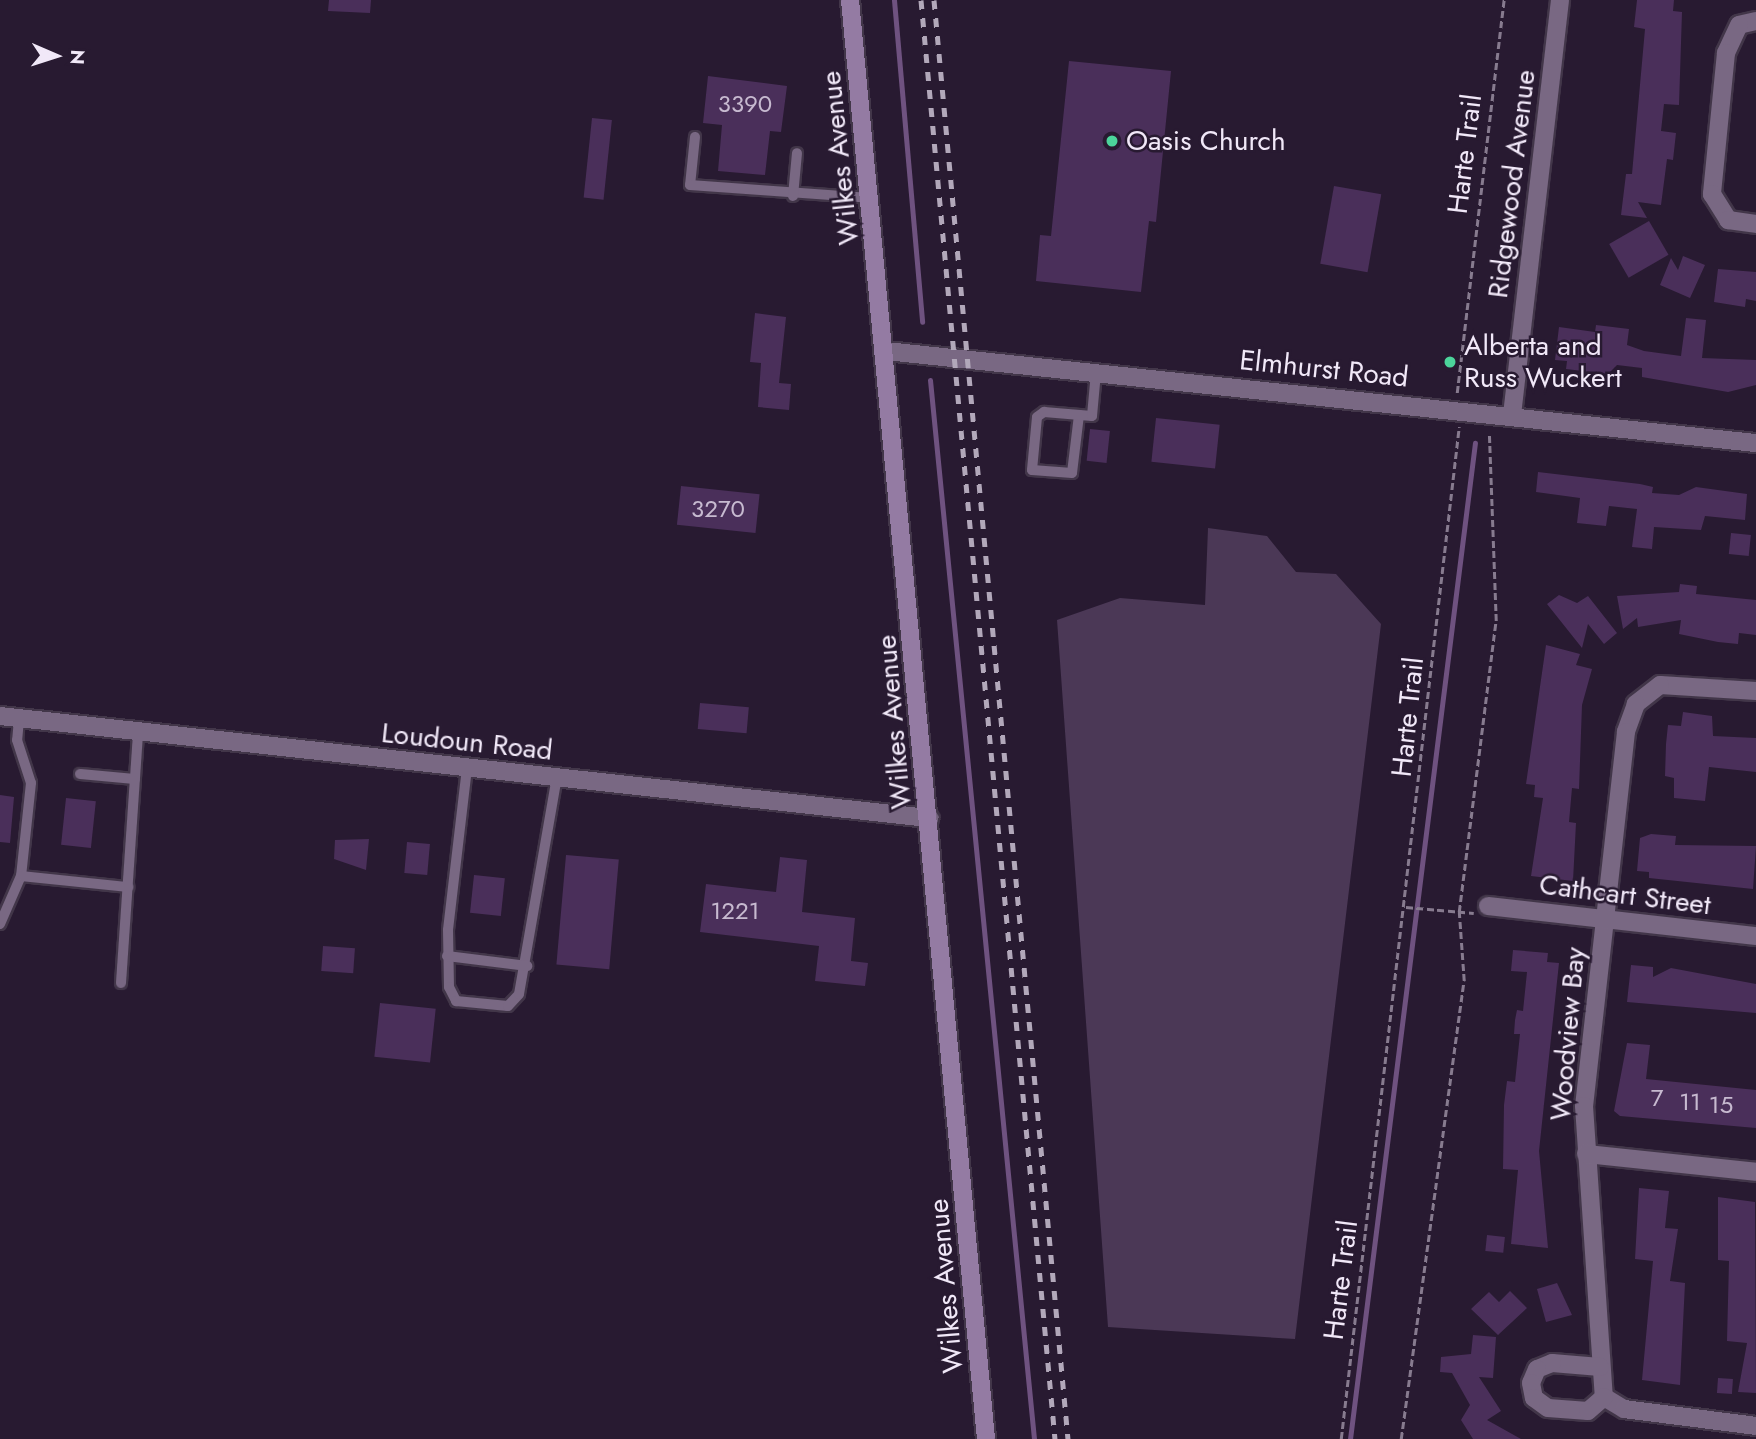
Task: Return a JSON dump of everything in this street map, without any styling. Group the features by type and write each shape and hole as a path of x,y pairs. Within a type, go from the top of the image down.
{"main road":[{"name":"Wilkes Avenue","path":"850,0 886,351 986,1439"}],"street":[{"name":"Ridgewood Avenue","path":"1512,415 1560,0"},
{"path":"1756,21 1739,25 1726,53 1712,194 1728,220 1756,224"},
{"name":"Elmhurst Road","path":"886,351 1096,371 1756,443"},
{"name":"Woodview Bay","path":"1604,1397 1600,1367 1602,1328 1584,1105 1626,732 1636,704 1660,685 1756,691"},
{"name":"Loudoun Road","path":"0,716 929,818"},
{"name":"Cathcart Street","path":"1488,906 1756,936"},
{"name":"Woodview Bay","path":"1586,1154 1756,1172"},
{"path":"1600,1367 1552,1363 1537,1369 1531,1383 1534,1398 1548,1408 1588,1410 1604,1397 1624,1409 1756,1426"}],"lane":[{"path":"695,137 690,185 793,196 870,198"},
{"path":"793,196 796,153"},
{"path":"1079,415 1072,473 1032,470 1037,418 1044,412 1091,416 1096,371"},
{"path":"0,924 21,876 31,783 17,740 19,719"},
{"path":"121,983 138,732"},
{"path":"467,768 447,956 456,1001 508,1006 527,966 557,777"},
{"path":"80,774 135,779"},
{"path":"21,876 128,887"},
{"path":"447,956 527,966"}],"path":[{"name":"Harte Trail","path":"1341,1439 1406,907 1458,410 1456,383 1504,0"},
{"path":"1401,1439 1464,981 1459,912 1496,621 1487,413"},
{"path":"1406,907 1486,915 1488,906"}],"shaded area":[{"path":"1208,528 1267,536 1296,572 1336,574 1381,624 1295,1339 1108,1327 1057,620 1120,598 1205,605"}],"building":[{"path":"329,0 371,0 370,13 328,11"},
{"path":"1637,0 1674,0 1673,11 1682,12 1679,105 1664,104 1661,131 1676,133 1673,160 1667,159 1661,205 1638,202 1647,218 1621,215 1626,174 1632,174 1645,29 1634,27"},
{"name":"Oasis Church","path":"1069,61 1171,71 1156,222 1149,221 1141,292 1036,281 1040,235 1051,236"},
{"path":"708,76 787,86 781,132 770,131 765,175 718,171 722,125 703,123"},
{"path":"592,118 612,120 604,200 584,198"},
{"path":"1334,186 1381,194 1368,272 1320,264"},
{"path":"1649,221 1668,255 1629,278 1609,244"},
{"path":"1683,256 1705,265 1690,298 1660,285 1671,258 1678,270"},
{"path":"1718,269 1756,272 1756,301 1746,299 1745,307 1714,302"},
{"path":"755,313 786,317 779,383 791,384 789,410 758,407 761,363 750,362"},
{"path":"1686,318 1706,320 1702,358 1756,360 1756,385 1728,392 1642,377 1642,368 1617,365 1608,374 1566,369 1567,361 1555,360 1559,327 1595,332 1596,325 1629,329 1627,345 1644,351 1681,356"},
{"path":"1156,418 1220,425 1215,468 1151,462"},
{"path":"1090,429 1110,431 1107,463 1087,461"},
{"path":"1538,472 1640,484 1653,487 1652,493 1679,495 1696,487 1747,494 1745,520 1705,516 1701,530 1654,527 1652,549 1632,547 1637,509 1609,506 1606,526 1577,523 1580,498 1536,492"},
{"path":"681,486 760,494 755,533 677,525"},
{"path":"1731,533 1751,535 1749,556 1729,554"},
{"path":"1680,584 1697,586 1696,594 1756,600 1756,635 1739,633 1738,644 1718,642 1679,634 1681,620 1638,627 1637,618 1623,629 1617,596 1679,592"},
{"path":"1559,595 1577,603 1588,596 1617,633 1604,644 1588,624 1582,648 1547,604"},
{"path":"1546,645 1580,654 1576,665 1592,669 1582,705 1579,789 1572,788 1569,822 1576,823 1573,881 1531,876 1543,798 1534,797 1535,785 1526,784"},
{"path":"700,703 749,707 747,733 698,729"},
{"path":"1683,712 1712,716 1713,736 1756,738 1756,772 1709,767 1705,801 1674,798 1674,778 1665,776 1666,744 1668,725 1681,726"},
{"path":"0,795 14,797 10,843 0,842"},
{"path":"66,798 96,801 91,848 61,845"},
{"path":"1651,834 1676,836 1675,845 1756,846 1753,889 1649,878 1649,872 1637,871 1640,838"},
{"path":"369,839 366,870 334,859 335,840"},
{"path":"407,842 430,844 427,875 404,873"},
{"path":"566,855 619,860 609,969 556,965"},
{"path":"780,857 807,860 802,912 855,918 851,961 868,963 865,986 815,981 819,946 700,932 706,884 776,892"},
{"path":"474,875 505,878 501,916 470,913"},
{"path":"323,946 355,948 353,973 321,971"},
{"path":"1513,950 1548,953 1547,962 1559,963 1539,1151 1548,1248 1511,1244 1518,1170 1503,1169 1504,1105 1507,1081 1515,1082 1520,1034 1514,1034 1515,1020 1517,1010 1523,1011 1527,972 1511,971"},
{"path":"1631,965 1653,967 1653,977 1671,968 1756,984 1756,1013 1627,1002"},
{"path":"380,1003 436,1009 430,1063 374,1057"},
{"path":"1627,1043 1650,1045 1646,1079 1756,1090 1756,1128 1620,1116 1614,1111"},
{"path":"1639,1188 1669,1191 1665,1228 1678,1229 1670,1281 1685,1283 1680,1385 1642,1380 1653,1261 1635,1259"},
{"path":"1718,1197 1755,1202 1756,1393 1738,1392 1747,1343 1727,1341 1729,1261 1718,1260"},
{"path":"1487,1235 1505,1237 1503,1253 1485,1251"},
{"path":"1557,1283 1572,1315 1546,1322 1537,1289"},
{"path":"1510,1291 1527,1308 1498,1335 1471,1309 1489,1292 1499,1302"},
{"path":"1473,1335 1496,1337 1493,1378 1479,1377 1501,1411 1487,1420 1521,1439 1473,1439 1461,1420 1470,1405 1452,1373 1440,1372 1441,1357 1471,1354"},
{"path":"1718,1378 1733,1379 1732,1394 1717,1393"}],"waterway":[{"path":"894,0 922,322"},
{"path":"930,380 1034,1439"},
{"path":"1350,1439 1475,443"}],"railway":[{"path":"921,0 1055,1439"},
{"path":"934,0 1068,1439"}],"place":[{"name":"Oasis Church","path":"1112,141"},
{"name":"Alberta and Russ Wuckert","path":"1450,362"}]}
